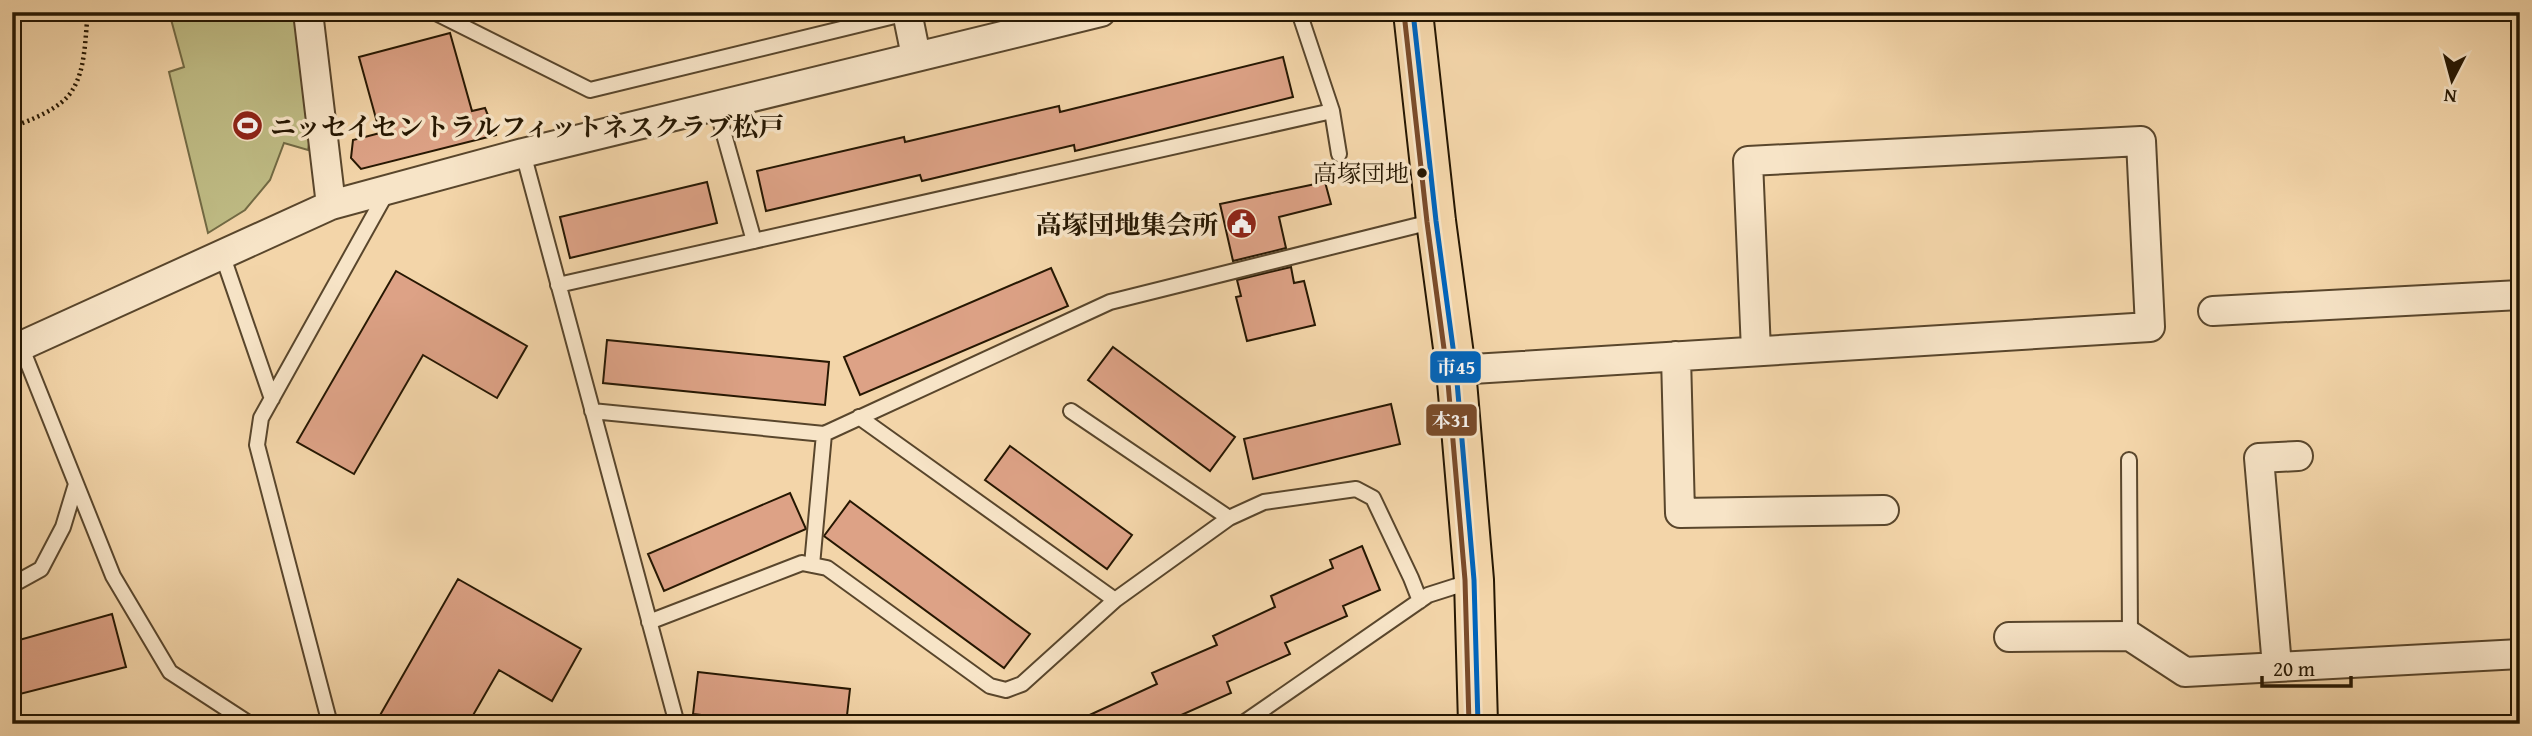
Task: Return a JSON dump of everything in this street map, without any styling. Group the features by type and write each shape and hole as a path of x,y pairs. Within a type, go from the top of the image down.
{"main road":[{"path":"1413,12 1456,370 1474,580 1478,724"}],"street":[{"path":"308,12 331,205"},
{"path":"16,347 331,205 523,153 1101,12"},
{"path":"907,13 916,57"},
{"path":"1456,370 2150,327 2141,141 1748,161 1756,351"},
{"path":"2213,311 2520,295"},
{"path":"1676,356 1680,513 1884,510"},
{"path":"2277,666 2259,458 2298,456"},
{"path":"2009,637 2130,636 2185,672 2520,654"}],"lane":[{"path":"434,12 590,90 907,13"},
{"path":"1300,12 1332,111 1339,155"},
{"path":"716,106 754,241"},
{"path":"558,285 1332,111"},
{"path":"523,153 677,724"},
{"path":"330,724 257,444 261,418 389,189"},
{"path":"592,411 824,433 1110,302 1436,221"},
{"path":"222,254 272,398"},
{"path":"16,347 113,576 170,672 250,724"},
{"path":"1071,411 1228,518"},
{"path":"859,417 1115,600"},
{"path":"812,565 824,433"},
{"path":"2129,460 2130,636"},
{"path":"12,584 41,569 63,527 76,484"},
{"path":"649,622 802,563 827,568 990,686 1006,690 1022,684 1115,600 1228,518 1264,502 1356,489 1373,498 1420,601"},
{"path":"1242,724 1428,595 1474,580"}],"path":[{"path":"12,127 43,116 73,90 83,59 88,12"}],"shaded area":[{"name":"ニッセイセントラルフィットネスクラブ松戸","path":"169,12 307,12 315,109 308,150 284,143 270,180 245,210 208,233 169,72 184,67"}],"building":[{"path":"450,33 472,111 485,108 496,135 361,169 351,158 353,140 380,133 359,57"},
{"path":"1283,57 1293,97 1075,151 1074,145 922,181 920,175 766,211 757,171 904,137 905,142 1059,106 1060,112"},
{"path":"707,182 717,223 570,258 560,217"},
{"path":"1325,182 1331,204 1279,217 1286,248 1233,261 1220,204"},
{"path":"1291,267 1294,283 1304,281 1315,325 1247,341 1236,297 1241,296 1237,280"},
{"path":"1051,268 1068,306 860,395 844,357"},
{"path":"396,271 527,346 497,398 423,355 354,474 297,442"},
{"path":"607,340 829,362 825,405 603,383"},
{"path":"1113,347 1235,437 1210,471 1088,380"},
{"path":"1391,404 1400,444 1253,479 1244,439"},
{"path":"1010,446 1132,535 1107,569 985,480"},
{"path":"790,493 806,529 664,591 648,554"},
{"path":"850,501 1030,634 1004,668 824,536"},
{"path":"1362,546 1380,590 1343,606 1347,616 1285,643 1290,654 1227,682 1231,693 1161,724 1070,724 1157,684 1152,673 1217,645 1213,636 1275,607 1271,596 1333,568 1330,560"},
{"path":"458,579 581,649 552,701 499,670 468,724 375,724"},
{"path":"112,614 126,667 12,696 12,642"},
{"path":"698,672 850,689 846,724 778,724 693,714"}],"transit line":[{"name":"市45","path":"1413,12 1456,370 1474,580 1478,724"},
{"name":"本31","path":"1404,13 1447,371 1465,580 1469,724"}],"place":[{"name":"ニッセイセントラルフィットネスクラブ松戸","path":"247,126"},
{"name":"高塚団地","path":"1422,173"},
{"name":"高塚団地集会所","path":"1241,224"}]}
